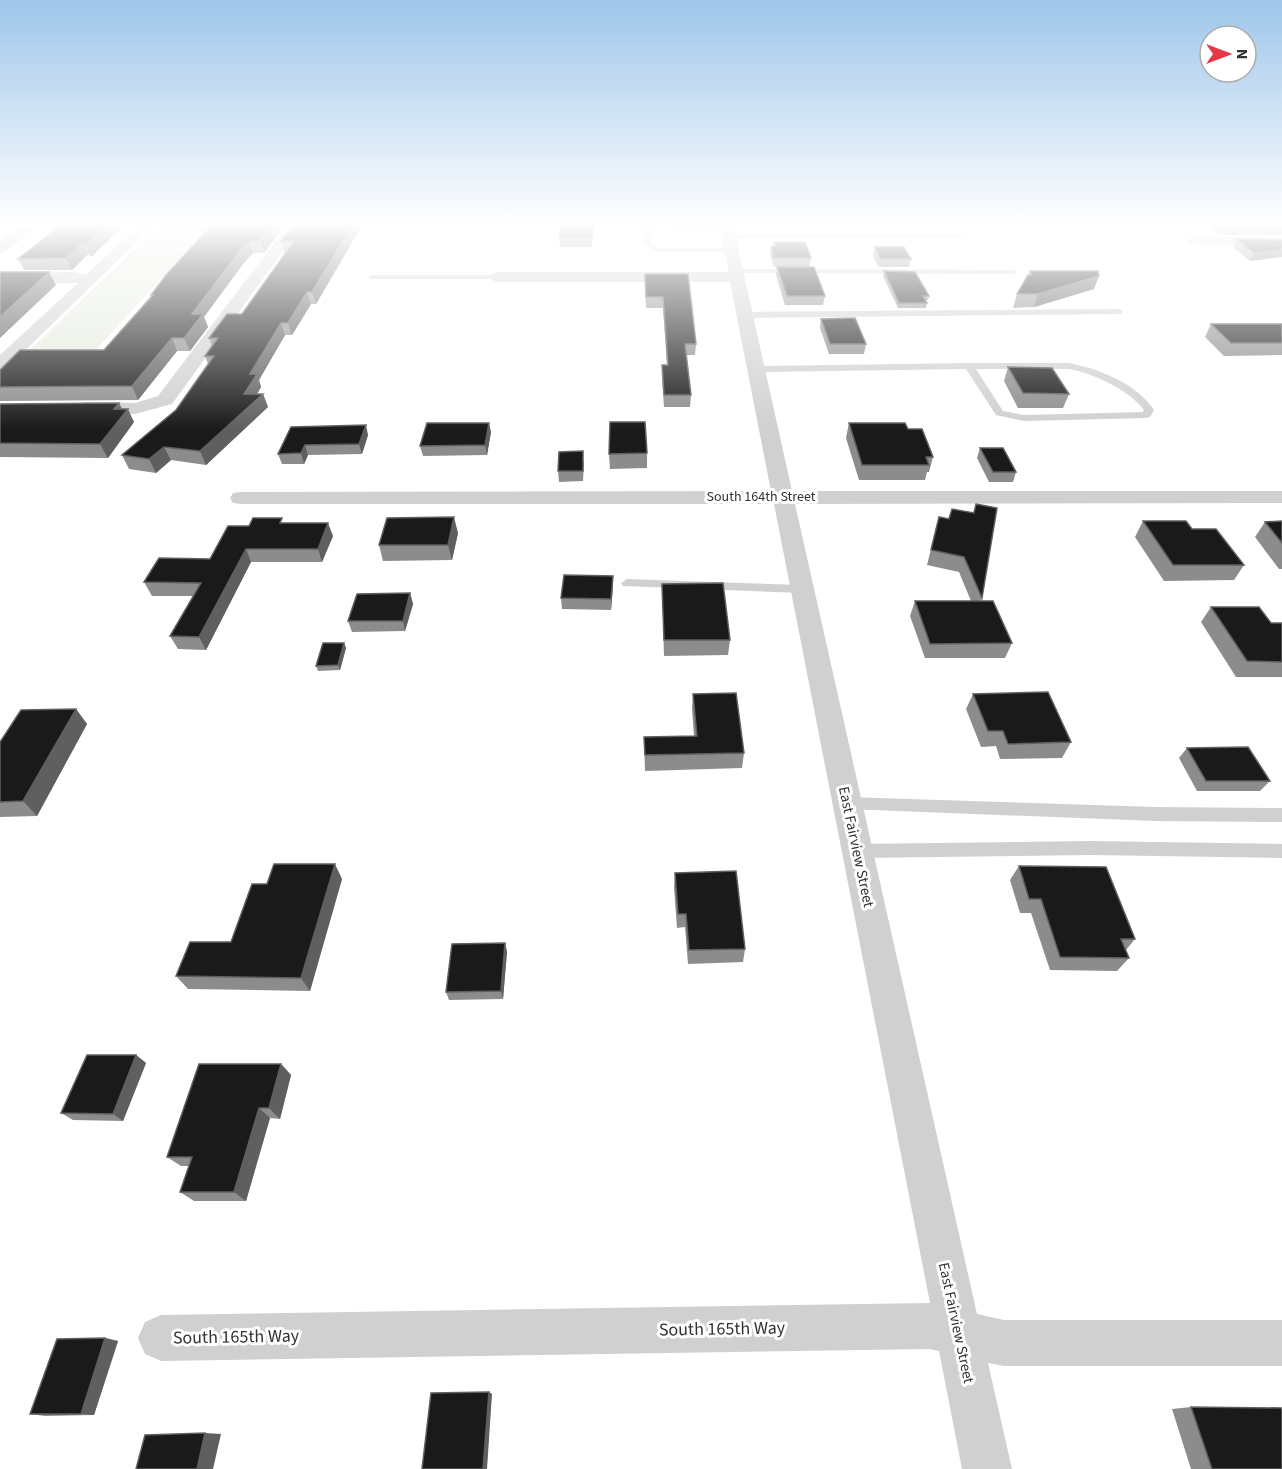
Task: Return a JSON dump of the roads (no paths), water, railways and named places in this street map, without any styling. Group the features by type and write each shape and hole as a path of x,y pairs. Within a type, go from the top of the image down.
{"street":[{"path":"0,365 75,294"},
{"path":"69,408 138,408 158,405 171,395 245,294"},
{"name":"East Fairview Street","path":"741,294 987,1469"},
{"name":"South 164th Street","path":"241,498 1282,496"},
{"name":"South 165th Way","path":"161,1338 929,1326 1004,1343 1282,1343"}],"lane":[{"path":"745,315 1119,312"},
{"path":"756,369 969,366 1068,366 1101,373 1145,404 1149,410 1146,415 1024,418 1006,415 1000,413 969,366"},
{"path":"627,583 802,589"},
{"path":"847,803 1110,813 1282,815"},
{"path":"857,852 1090,848 1282,851"}]}
